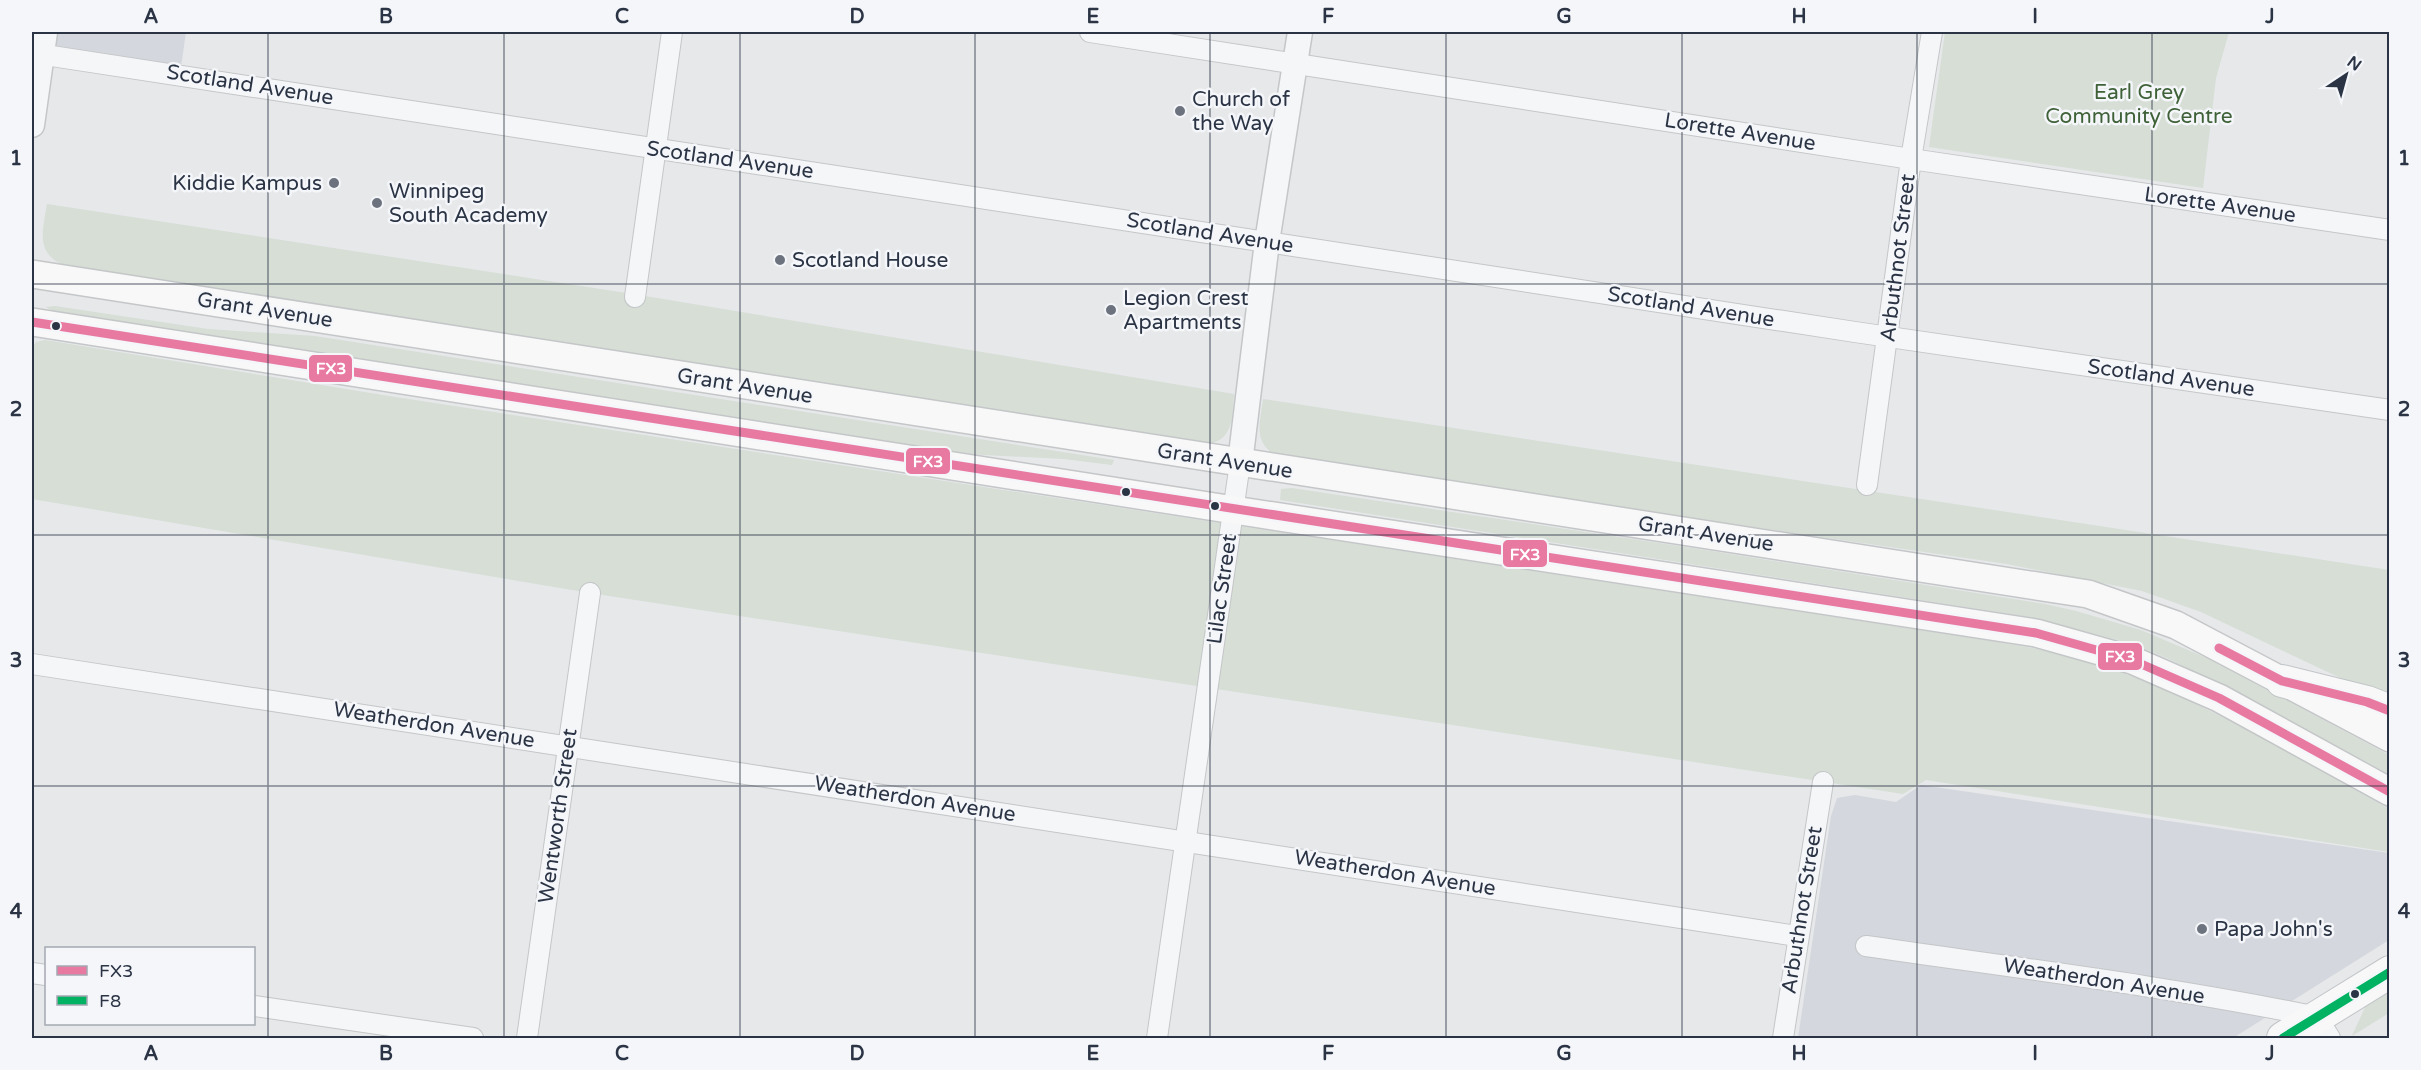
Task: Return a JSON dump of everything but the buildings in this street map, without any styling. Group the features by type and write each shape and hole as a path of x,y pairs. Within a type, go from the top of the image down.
{"main road":[{"name":"Grant Avenue","path":"32,274 2088,594 2176,625 2390,738"},
{"path":"32,322 2036,633 2132,660 2219,698 2390,792"},
{"path":"2282,681 2367,702 2390,711"},
{"path":"2283,1038 2323,1028 2390,972"}],"street":[{"path":"635,297 672,32"},
{"name":"Lorette Avenue","path":"1090,32 1911,159 2390,230"},
{"name":"Lilac Street","path":"1157,1038 1234,510 1267,242 1300,32"},
{"name":"Arbuthnot Street","path":"1867,485 1911,159 1932,32"},
{"path":"32,125 40,46"},
{"name":"Scotland Avenue","path":"40,46 180,74 654,149 1888,337 2390,410"},
{"name":"Wentworth Street","path":"527,1038 590,593"},
{"name":"Weatherdon Avenue","path":"32,664 1797,936"},
{"name":"Arbuthnot Street","path":"1783,1038 1797,936 1823,782"},
{"name":"Weatherdon Avenue","path":"1866,946 2141,984 2323,1028"},
{"path":"255,1006 473,1038"}],"shaded area":[{"path":"32,32 186,32 180,74 42,54 32,125"},
{"path":"1921,785 2389,853 2389,940 2233,1038 1798,1038 1831,816 1837,798 1855,795 1896,802"}],"green space":[{"name":"Earl Grey Community Centre","path":"1945,32 2229,32 2216,78 2203,188 1929,147"},
{"path":"47,204 633,294 1234,394 1232,420 1226,434 1221,439 1214,443 1204,444 69,268 58,263 51,256 43,242"},
{"path":"55,306 208,329 315,336 1114,460 1112,465 1064,459 965,454 56,313 46,307"},
{"path":"45,340 389,396 2056,652 2116,670 2197,704 2389,809 2389,852 1926,780 1903,794 590,593 32,499 32,347 36,342"},
{"path":"1263,399 2389,570 2389,701 2201,612 2142,591 2007,564 1279,458 1270,452 1261,439"},
{"path":"1292,488 1699,549 2045,604 2076,611 2141,630 2209,659 2389,755 2389,774 2169,659 2133,644 2030,617 1280,500 1281,489"},
{"path":"2389,991 2389,1013 2352,1036 2366,1005"}],"transit line":[{"name":"FX3","path":"32,322 2036,633 2132,660 2219,698 2390,792"},
{"name":"FX3","path":"2219,648 2282,681 2367,702 2390,711"},
{"name":"F8","path":"2283,1038 2390,972"}],"place":[{"name":"Church of the Way","path":"1180,111"},
{"name":"Kiddie Kampus","path":"334,183"},
{"name":"Winnipeg South Academy","path":"377,203"},
{"name":"Scotland House","path":"780,260"},
{"name":"Legion Crest Apartments","path":"1111,310"},
{"name":"Papa John's","path":"2202,929"}]}
